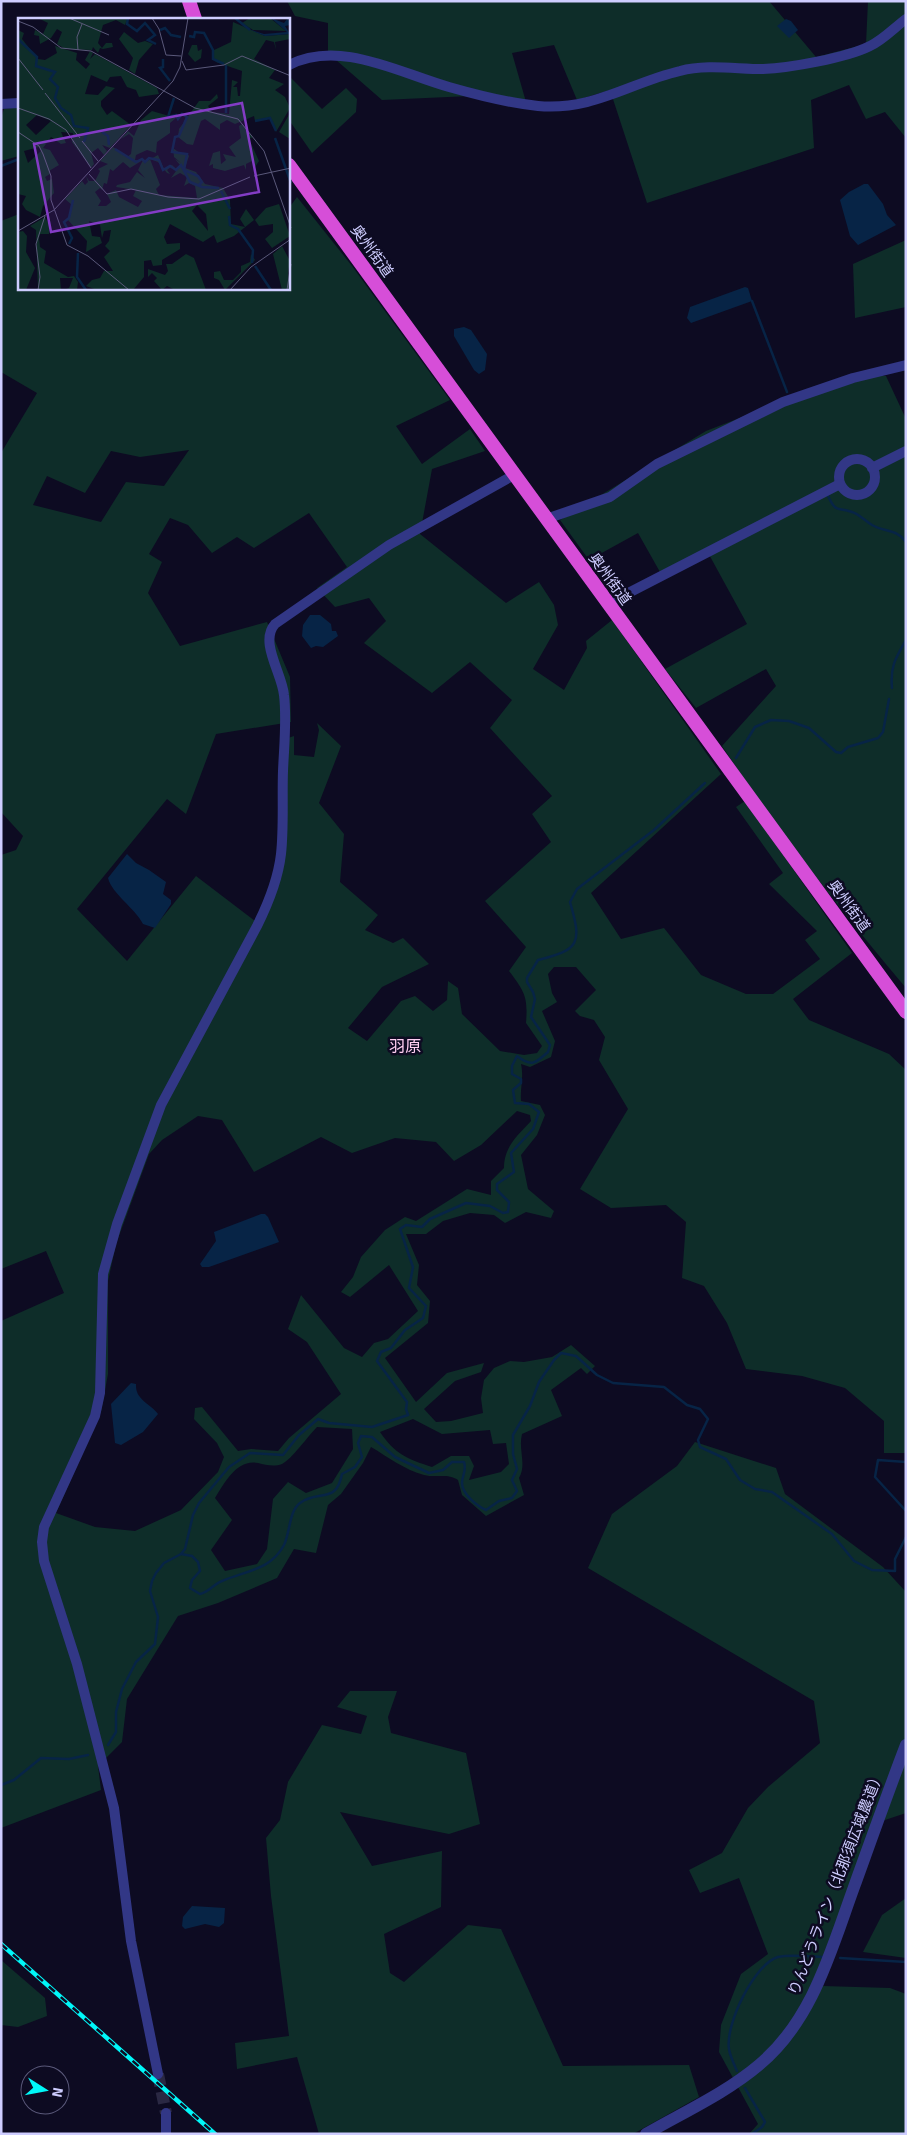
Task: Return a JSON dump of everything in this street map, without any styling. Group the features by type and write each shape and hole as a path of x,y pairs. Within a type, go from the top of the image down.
{"highway":[{"path":"189,1 195,18"},
{"name":"奥州街道","path":"290,166 906,1012"}],"street":[{"path":"290,65 314,56 351,58 381,64 473,93 536,106 575,106 611,96 681,70 791,67 856,51 877,42 906,19"},
{"path":"1,104 18,103"},
{"path":"546,519 610,497 657,464 783,402 853,378 906,365"},
{"path":"872,468 906,451"},
{"path":"859,459 872,468 874,481 864,494 852,495 843,489 840,484 840,472 847,462 859,459"},
{"path":"158,2074 131,1941 114,1808 77,1664 44,1561 44,1527 95,1416 100,1394 103,1274 117,1224 161,1105 257,926 268,904 276,878 281,854 285,709 282,684 268,640 269,631 290,613 389,545 514,475"},
{"path":"607,604 840,484"},
{"name":"りんどうライン（北那須広域農道）","path":"646,2134 730,2085 760,2065 787,2035 804,2011 816,1989 827,1962 906,1745"},
{"path":"166,2113 166,2134"}],"green space":[{"path":"287,1 769,1 816,57 866,44 868,1 906,1 906,138 885,112 866,119 849,85 811,100 814,148 647,203 610,90 577,100 554,45 512,53 528,109 470,96 382,100 328,53 328,23 295,16"},
{"path":"290,77 322,109 346,88 357,99 356,112 312,153 290,121"},
{"path":"18,107 18,156 1,161 1,118 4,109"},
{"path":"297,197 352,266 450,400 396,426 422,464 470,429 485,451 432,469 420,534 506,603 539,582 554,605 558,625 533,669 564,690 587,648 586,641 612,620 721,774 591,893 621,939 664,928 701,975 746,994 773,994 820,959 805,940 817,931 769,884 783,873 736,807 745,801 852,953 793,999 809,1020 889,1054 906,1070 906,1453 884,1453 884,1421 845,1388 802,1376 746,1369 727,1323 704,1286 682,1278 686,1222 666,1205 611,1208 580,1189 628,1109 599,1060 605,1037 594,1020 580,1016 575,1011 596,990 576,967 554,967 548,974 552,993 557,1002 542,1011 555,1041 551,1057 530,1067 521,1064 521,1101 540,1105 545,1115 537,1135 521,1155 528,1189 554,1211 551,1218 526,1212 505,1223 494,1215 470,1213 443,1221 426,1234 406,1234 419,1265 417,1285 430,1301 428,1323 385,1358 416,1402 447,1373 484,1363 481,1372 455,1381 424,1409 436,1422 451,1421 483,1413 481,1398 484,1380 494,1368 510,1361 524,1362 552,1357 571,1345 595,1366 587,1374 581,1368 551,1390 562,1416 522,1434 522,1467 519,1478 524,1495 486,1516 462,1495 458,1480 446,1476 428,1476 417,1473 371,1447 363,1463 341,1494 328,1505 316,1553 294,1549 277,1578 218,1603 178,1616 127,1699 122,1742 98,1766 101,1790 1,1828 1,1321 64,1293 46,1251 1,1269 1,855 16,850 23,836 1,812 1,453 37,393 1,372 1,221 18,214 18,290 290,290 290,207","holes":["189,450 164,486 126,482 101,522 33,505 47,476 85,493 111,451 140,457","309,513 347,567 317,588 335,607 369,598 386,621 364,643 432,693 470,662 512,700 490,728 552,796 532,814 551,842 485,901 526,947 509,971 519,984 526,1001 526,1023 542,1046 537,1053 524,1055 500,1051 462,1014 458,988 448,981 447,1000 433,1011 415,996 401,1001 367,1041 348,1028 382,987 429,964 403,938 393,943 365,930 378,915 340,882 344,834 319,803 341,746 317,723 319,730 314,757 294,755 294,736 288,738 283,855 255,921 196,876 127,961 77,909 167,799 186,814 216,734 291,722 290,677 267,622 180,646 148,593 162,562 149,554 170,518 188,525 212,553 237,537 254,548","517,1111 530,1115 531,1121 516,1137 506,1154 504,1168 491,1181 491,1195 467,1189 416,1221 405,1217 385,1230 361,1257 353,1277 341,1292 350,1297 389,1265 418,1311 388,1339 374,1343 362,1357 344,1348 301,1295 288,1329 307,1342 341,1394 289,1438 278,1451 251,1449 238,1451 202,1407 195,1408 194,1419 217,1443 224,1457 218,1472 181,1510 135,1531 95,1527 56,1513 101,1412 108,1374 108,1281 116,1244 149,1154 162,1140 198,1116 222,1120 254,1172 321,1137 352,1153 395,1138 436,1142 454,1161 481,1145","413,1419 442,1434 490,1430 493,1444 506,1443 509,1464 501,1472 469,1480 474,1466 469,1456 451,1456 432,1467 396,1451 380,1432","317,1427 352,1429 353,1449 332,1483 306,1493 288,1482 273,1499 267,1549 257,1564 225,1571 211,1550 232,1520 215,1498 227,1479 244,1465 258,1463 273,1466 286,1462"]},
{"path":"906,240 906,307 855,318 853,264"},
{"path":"850,375 886,376 906,419 906,988 811,870 722,746 776,686 766,669 696,708 665,669 747,624 706,549 660,572 638,533 589,560 560,520 706,431"},
{"path":"695,1442 776,1468 785,1494 883,1567 906,1592 906,1813 873,1824 823,1986 890,1988 906,1994 906,2134 749,2134 758,2124 719,2052 721,2025 741,1974 768,1954 739,1878 700,1893 689,1870 722,1853 748,1808 768,1787 820,1743 814,1701 588,1568 612,1514 677,1466"},
{"path":"350,1691 397,1691 388,1717 391,1733 466,1753 480,1824 449,1834 340,1812 372,1866 442,1851 441,1907 384,1934 390,1973 404,1982 468,1925 501,1929 563,2066 689,2065 699,2097 633,2134 319,2134 297,2057 237,2069 235,2043 289,2036 271,1896 266,1838 280,1820 288,1782 322,1725 361,1734 367,1716 337,1707"},
{"path":"906,1898 906,1958 863,1952 882,1915"},
{"path":"1,1960 45,1998 47,2016 18,2027 1,2025"}],"water":[{"path":"786,19 791,21 798,30 789,38 777,26"},
{"path":"864,184 868,184 883,204 887,215 896,225 858,245 850,236 840,200 849,192"},
{"path":"745,287 748,288 752,301 691,323 687,318 690,307"},
{"path":"464,327 471,330 487,354 485,370 479,374 474,370 454,336 454,329"},
{"path":"310,615 320,615 331,624 332,631 336,631 338,636 323,647 316,646 311,648 302,636 303,625"},
{"path":"127,854 136,863 166,882 163,894 171,900 171,904 155,928 143,924 110,884 108,878"},
{"path":"265,1214 268,1217 279,1242 209,1267 202,1267 200,1264 216,1241 214,1232"},
{"path":"131,1383 136,1384 140,1398 158,1414 143,1432 121,1445 115,1443 111,1404"},
{"path":"192,1906 225,1908 224,1923 219,1927 205,1924 185,1929 182,1926 183,1917"}],"waterway":[{"path":"1,166 18,159"},
{"path":"752,301 787,392"},
{"path":"828,496 836,508 855,513 872,525 899,535 906,542"},
{"path":"892,688 894,663 906,640"},
{"path":"736,758 755,727 771,720 789,721 809,728 836,752 841,753 848,747 878,738 883,732 889,699"},
{"path":"108,1745 116,1732 116,1712 122,1689 136,1662 155,1644 158,1617 150,1591 152,1581 164,1563 181,1554 185,1549 193,1515 199,1503 229,1467 250,1453 283,1455 299,1435 318,1419 329,1423 372,1427 408,1415 406,1409 407,1402 377,1361 381,1352 391,1348 405,1330 423,1318 426,1306 409,1288 413,1267 400,1229 406,1225 422,1227 430,1219 466,1203 490,1206 503,1213 508,1212 509,1202 497,1190 497,1184 514,1172 511,1153 533,1129 539,1112 529,1104 515,1103 513,1090 521,1083 521,1079 512,1074 512,1066 517,1056 526,1062 533,1063 548,1052 550,1045 531,1017 535,999 527,978 538,960 562,952 570,948 574,943 576,927 570,902 577,889 654,830 705,783"},
{"path":"181,1554 192,1556 198,1562 200,1571 192,1580 190,1588 200,1594 222,1581 265,1565 279,1553 284,1545 296,1507 307,1499 326,1495 336,1490 342,1474 355,1467 362,1457 358,1443 361,1436 372,1437 395,1457 429,1473 443,1470 452,1462 464,1462 465,1468 462,1483 464,1491 474,1503 486,1510 499,1501 512,1498 517,1491 512,1480 517,1469 513,1454 513,1435 530,1406 539,1382 561,1353 576,1356 597,1375 613,1383 664,1387 687,1405 700,1409 708,1419 698,1440 700,1447 726,1459 740,1480 755,1489 772,1492 832,1534 854,1561 872,1570 895,1571 895,1559 906,1537"},
{"path":"906,1462 878,1460 875,1477 906,1511"},
{"path":"1,1785 14,1780 41,1758 69,1759 88,1755"},
{"path":"737,2071 729,2049 729,2038 736,2011 751,1983 760,1971 769,1962 778,1957 825,1957"},
{"path":"840,1958 906,1962"},
{"path":"745,2088 765,2122 762,2127 752,2134"}],"tunnel":[{"path":"158,2074 166,2113"}],"railway":[{"path":"1,1944 215,2134"}],"district":[{"name":"羽原","path":"405,1047"}]}
